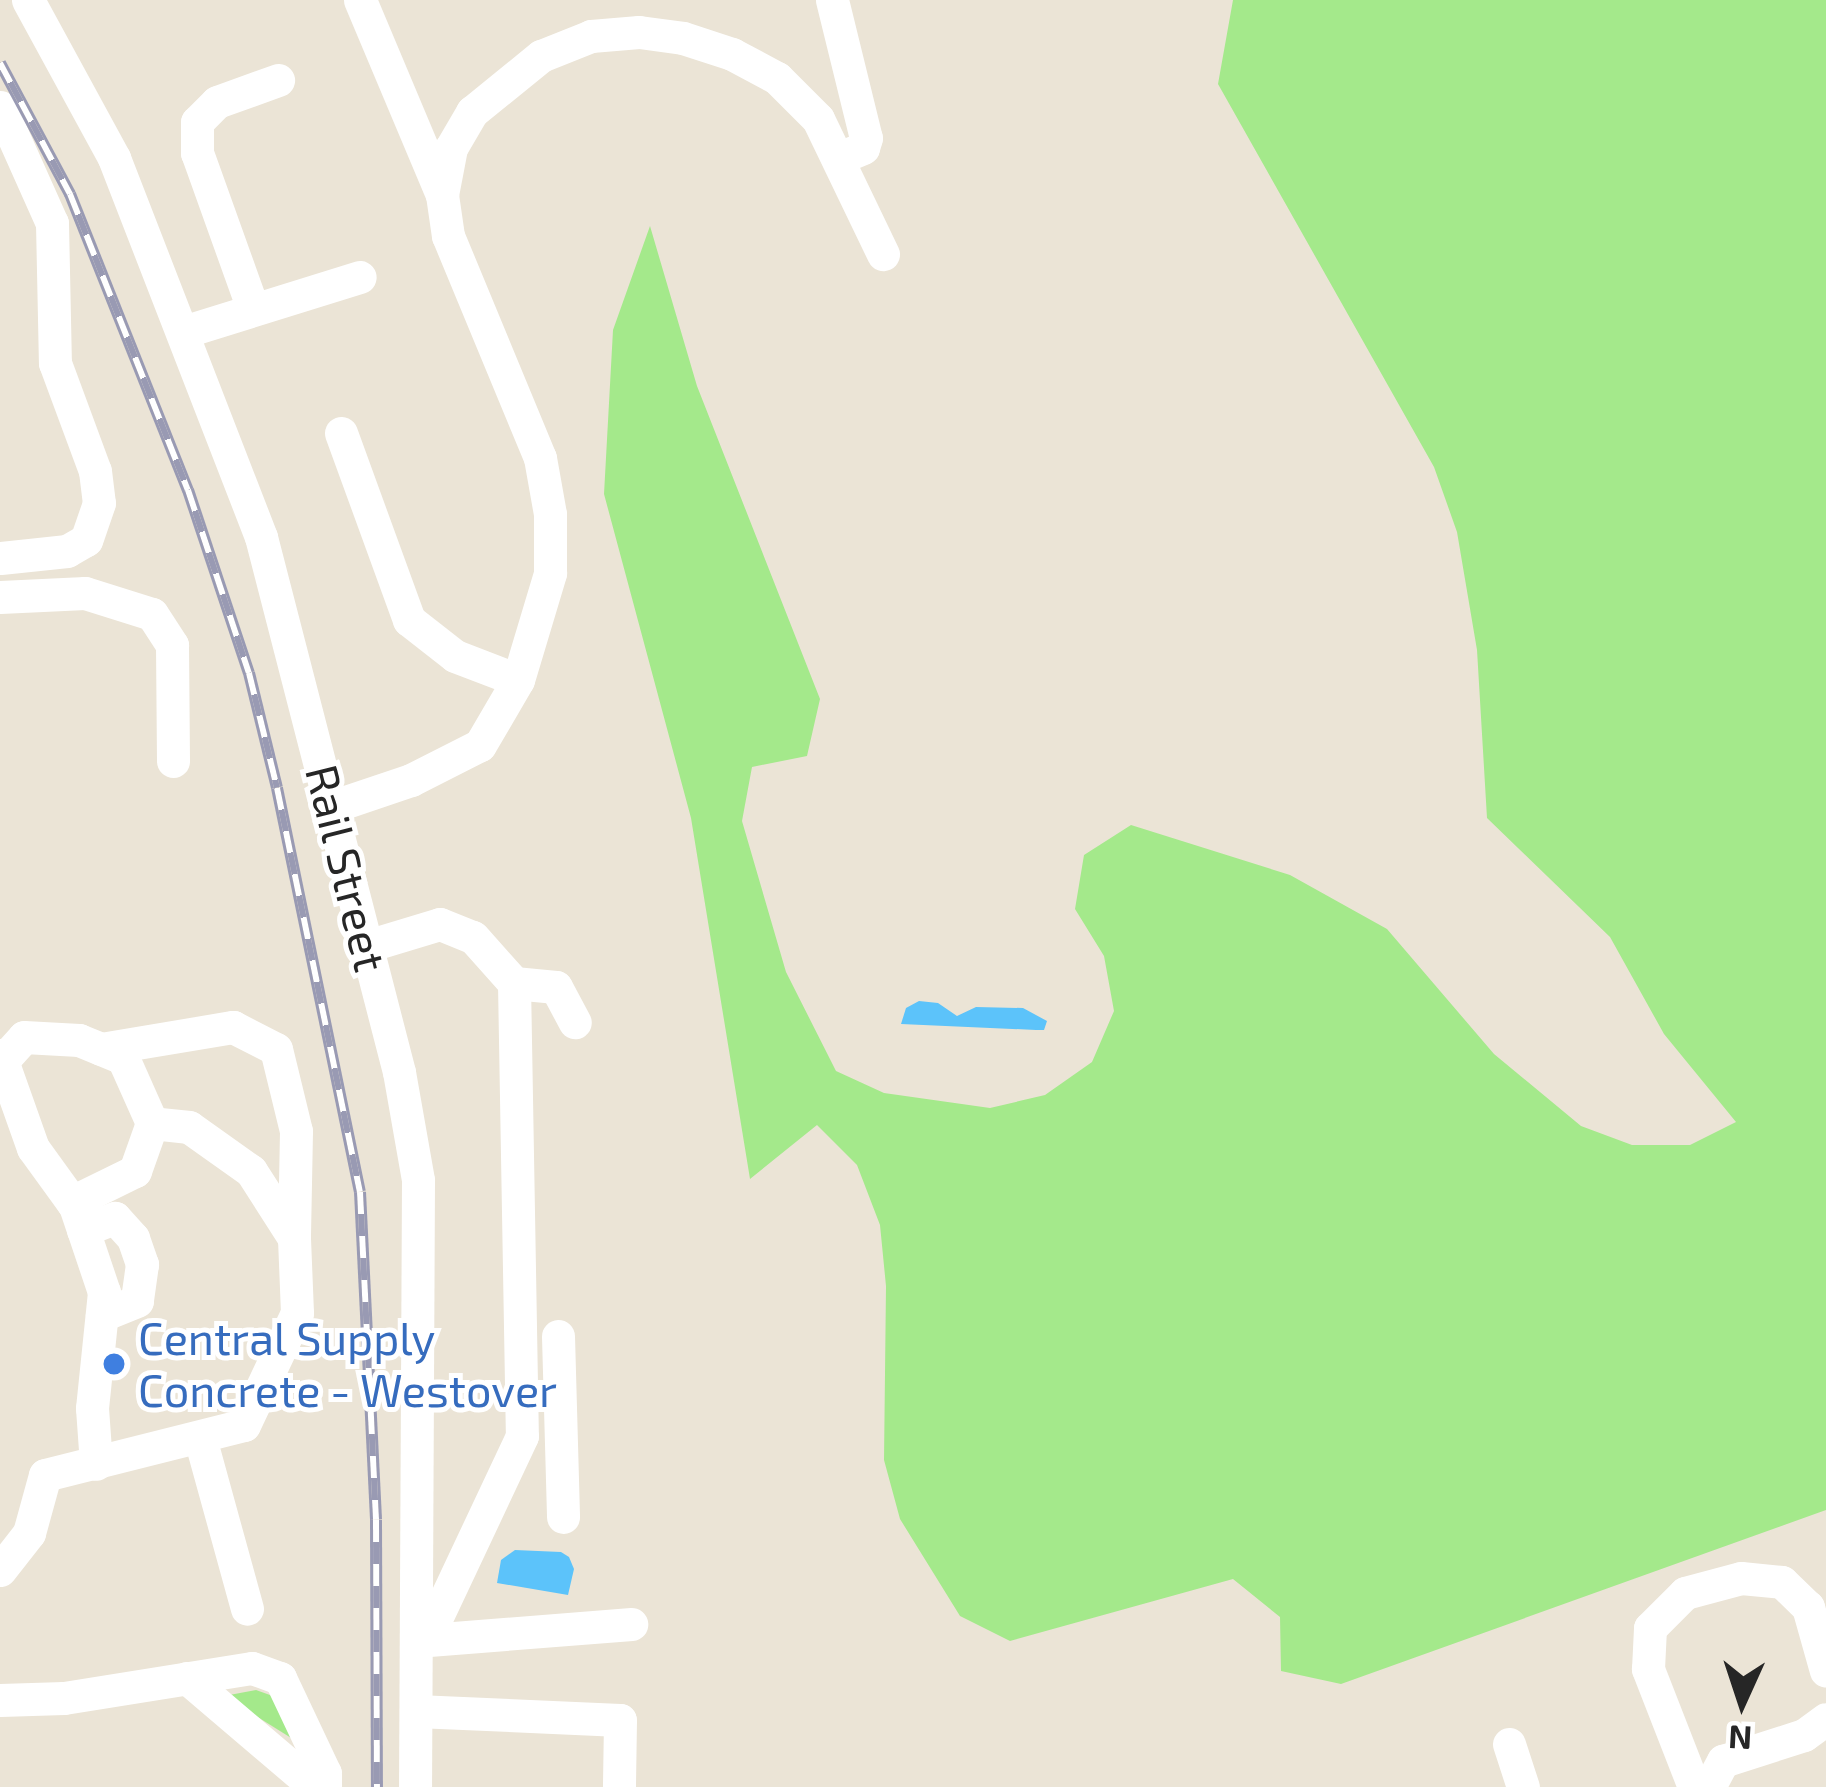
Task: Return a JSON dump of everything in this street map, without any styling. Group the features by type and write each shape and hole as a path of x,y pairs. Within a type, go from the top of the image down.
{"street":[{"name":"Rail Street","path":"28,0 114,158 261,538 399,1072 418,1180 421,1641 415,1787"},
{"path":"332,807 411,780 480,745 518,680 550,573 550,514 541,458 463,280 442,195 360,0"},
{"path":"832,0 866,139 863,148 839,158"},
{"path":"442,195 451,148 472,112 541,56 607,35 683,38 777,78 818,119 883,254"},
{"path":"254,309 197,153 197,122 218,102 278,80"},
{"path":"0,107 52,224 55,363 95,472 99,503 86,540 68,551 0,558"},
{"path":"183,332 360,277"},
{"path":"341,433 409,620 454,656 518,680"},
{"path":"0,597 85,593 152,614 172,645 173,761"},
{"path":"367,946 440,924 473,937 514,983 522,1436 421,1641"},
{"path":"514,983 556,987 575,1022"},
{"path":"0,1570 29,1533 45,1475 244,1424 297,1313 296,1131 276,1048 233,1027 101,1049"},
{"path":"77,1216 135,1172 152,1123 123,1058 79,1040 24,1037 3,1057 34,1148 77,1216 104,1292 92,1408 96,1464"},
{"path":"152,1123 189,1127 251,1171 294,1238"},
{"path":"558,1336 563,1517"},
{"path":"522,1412 560,1412"},
{"path":"200,1438 247,1609"},
{"path":"1694,1787 1648,1669 1650,1628 1685,1593 1741,1578 1782,1582 1808,1607 1826,1672"},
{"path":"421,1641 631,1624"},
{"path":"0,1700 64,1698 252,1668 280,1678 325,1773 325,1787"},
{"path":"187,1678 315,1787"},
{"path":"416,1711 620,1720 620,1787"},
{"path":"1708,1787 1724,1761 1804,1735 1826,1719"},
{"path":"1509,1744 1523,1787"}],"green space":[{"path":"1233,0 1826,0 1826,1510 1341,1684 1281,1671 1280,1617 1233,1579 1010,1641 960,1616 900,1519 884,1460 886,1286 880,1225 857,1165 817,1125 750,1179 691,818 604,494 613,330 650,226 697,386 820,699 807,756 752,767 742,821 786,972 836,1071 884,1093 990,1108 1045,1095 1092,1062 1114,1011 1104,956 1075,909 1084,855 1131,825 1290,875 1387,929 1494,1054 1581,1126 1632,1145 1690,1145 1736,1122 1664,1034 1610,937 1487,818 1477,650 1457,532 1434,467 1218,84"},
{"path":"256,1690 281,1699 296,1741 224,1696"}],"water":[{"path":"919,1001 938,1003 957,1016 976,1007 1023,1008 1047,1021 1044,1030 901,1024 906,1008"},
{"path":"515,1550 561,1552 569,1557 574,1569 568,1595 497,1583 501,1560"}],"railway":[{"path":"0,63 70,194 188,490 249,673 277,788 360,1192 376,1520 377,1787"}],"place":[{"name":"Central Supply Concrete - Westover","path":"114,1364"}]}
